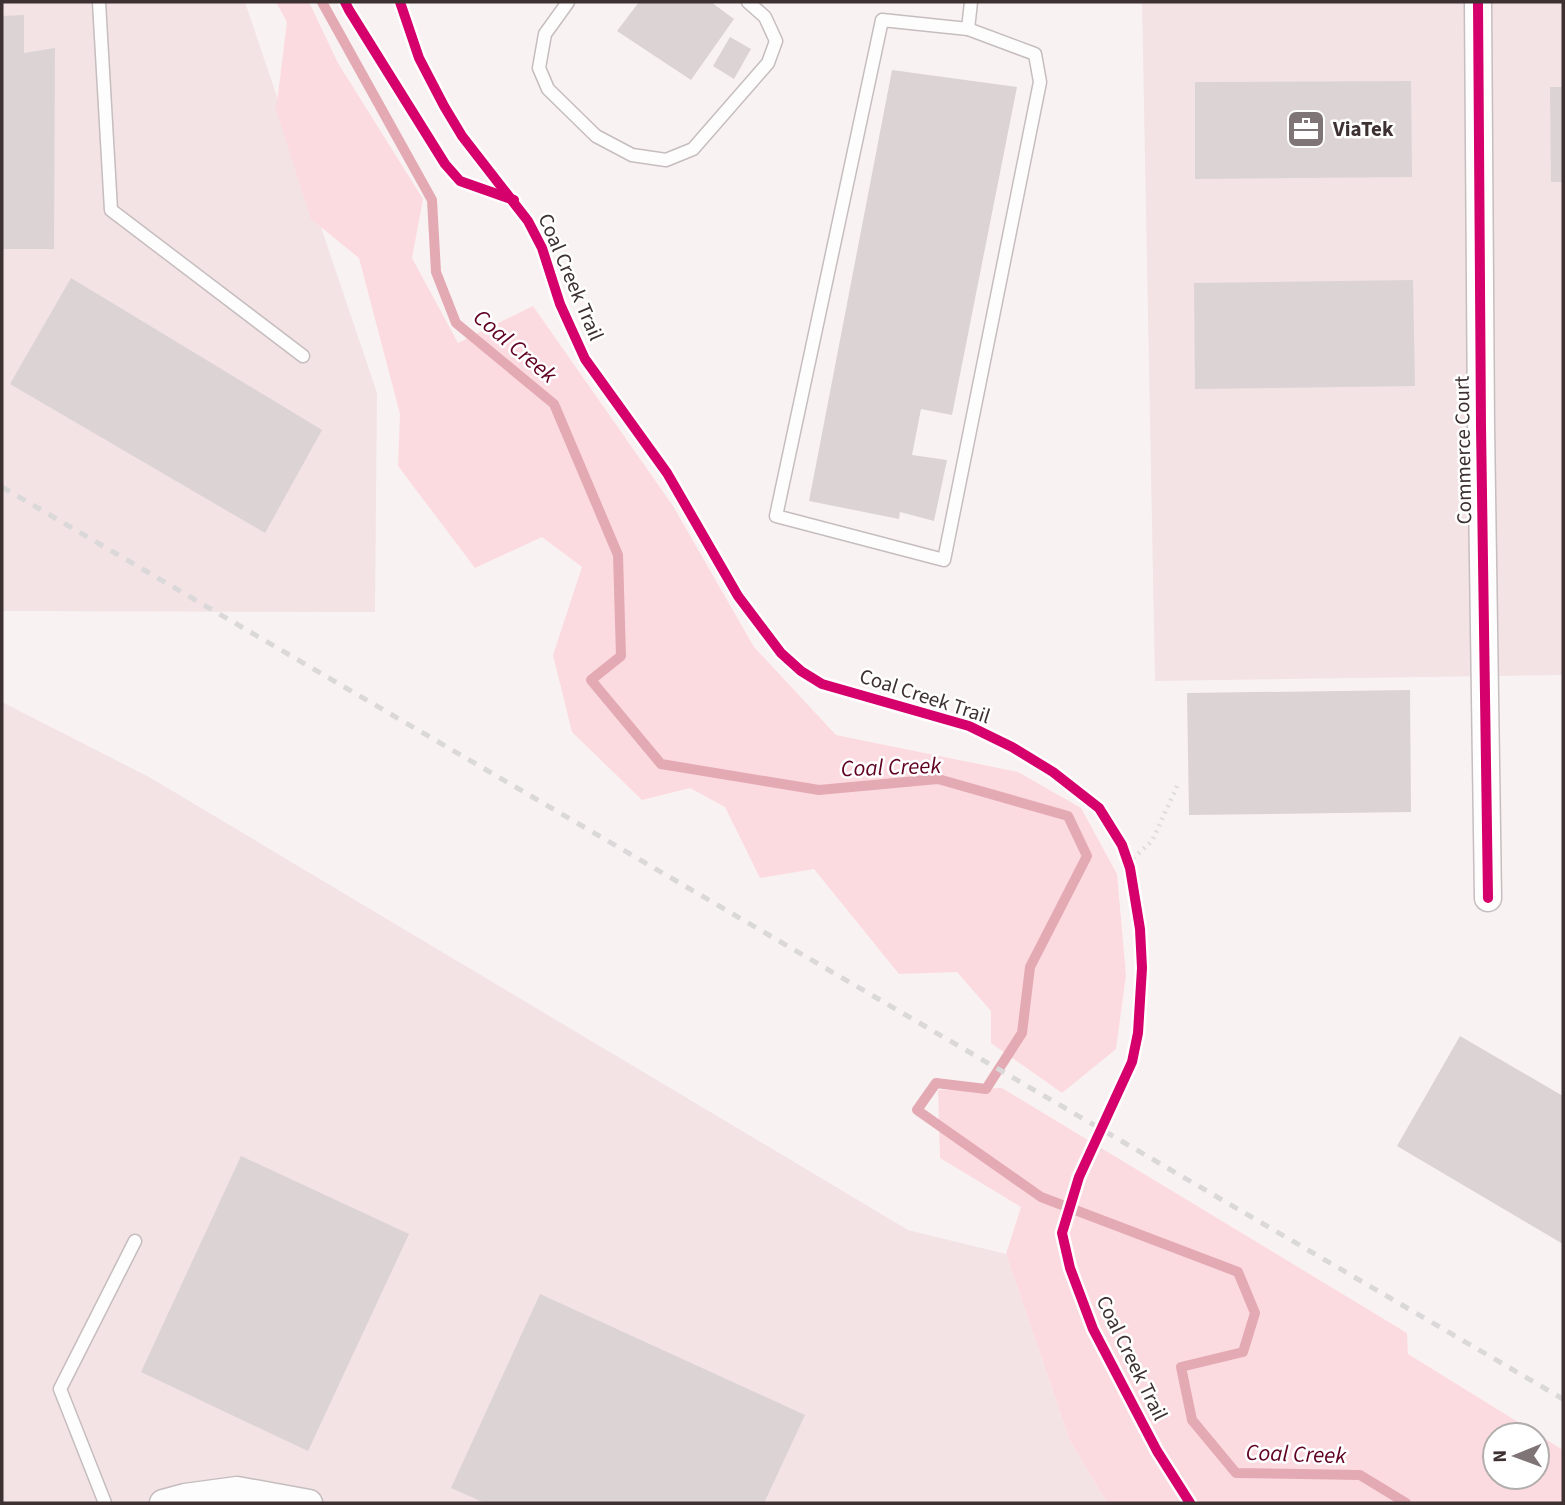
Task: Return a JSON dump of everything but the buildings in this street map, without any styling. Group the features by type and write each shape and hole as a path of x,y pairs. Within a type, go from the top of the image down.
{"street":[{"name":"Commerce Court","path":"1478,2 1488,898"},
{"path":"163,1503 185,1497 237,1490 309,1503"}],"lane":[{"path":"99,2 111,210 303,356"},
{"path":"568,2 545,34 539,68 548,89 596,136 632,155 666,160 694,149 768,63 776,41 765,17 748,2"},
{"path":"968,29 971,2"},
{"path":"882,20 968,29 1035,54 1040,82 944,560 776,516 882,20"},
{"path":"105,1503 60,1389 135,1241"}],"path":[{"path":"1132,880 1127,859 1152,841 1179,782"}],"shaded area":[{"path":"2,2 245,2 377,393 375,612 2,611"},
{"path":"276,2 309,2 338,63 423,199 412,258 458,343 533,306 673,506 754,647 836,735 1018,772 1081,808 1117,874 1126,975 1116,1049 1062,1093 991,1043 991,1011 957,972 899,974 814,869 760,878 725,807 690,788 642,800 572,732 553,655 582,567 542,537 475,568 398,466 400,414 359,258 311,219 276,110 287,22"},
{"path":"1142,2 1563,2 1563,675 1155,681"},
{"path":"2,702 149,777 908,1230 1006,1254 1070,1441 1107,1503 2,1503"},
{"path":"1002,1088 1407,1333 1408,1354 1516,1421 1481,1421 1481,1491 1551,1491 1551,1443 1563,1450 1563,1503 1107,1503 1070,1441 1006,1254 1021,1207 940,1158 938,1090"}],"waterway":[{"name":"Coal Creek","path":"322,2 432,200 436,272 456,323 554,404 618,555 621,656 591,680 661,764 819,790 938,779 1068,816 1087,856 1030,967 1022,1033 986,1089 936,1083 917,1110 1041,1197 1238,1272 1255,1313 1243,1352 1181,1367 1192,1420 1236,1473 1360,1475 1406,1503"}],"railway":[{"path":"2,487 1563,1399"}],"cycle path":[{"path":"345,2 445,164 460,181 514,200"},
{"name":"Coal Creek Trail","path":"400,2 419,58 444,106 462,136 528,221 542,248 560,304 585,359 667,473 738,596 781,653 801,671 822,684 969,726 1012,747 1053,772 1099,808 1122,845 1130,868 1140,929 1142,968 1138,1033 1132,1062 1079,1177 1062,1233 1070,1268 1093,1329 1157,1451 1190,1503"},
{"path":"1478,2 1488,898"}],"place":[{"name":"ViaTek","path":"1306,129"}]}
